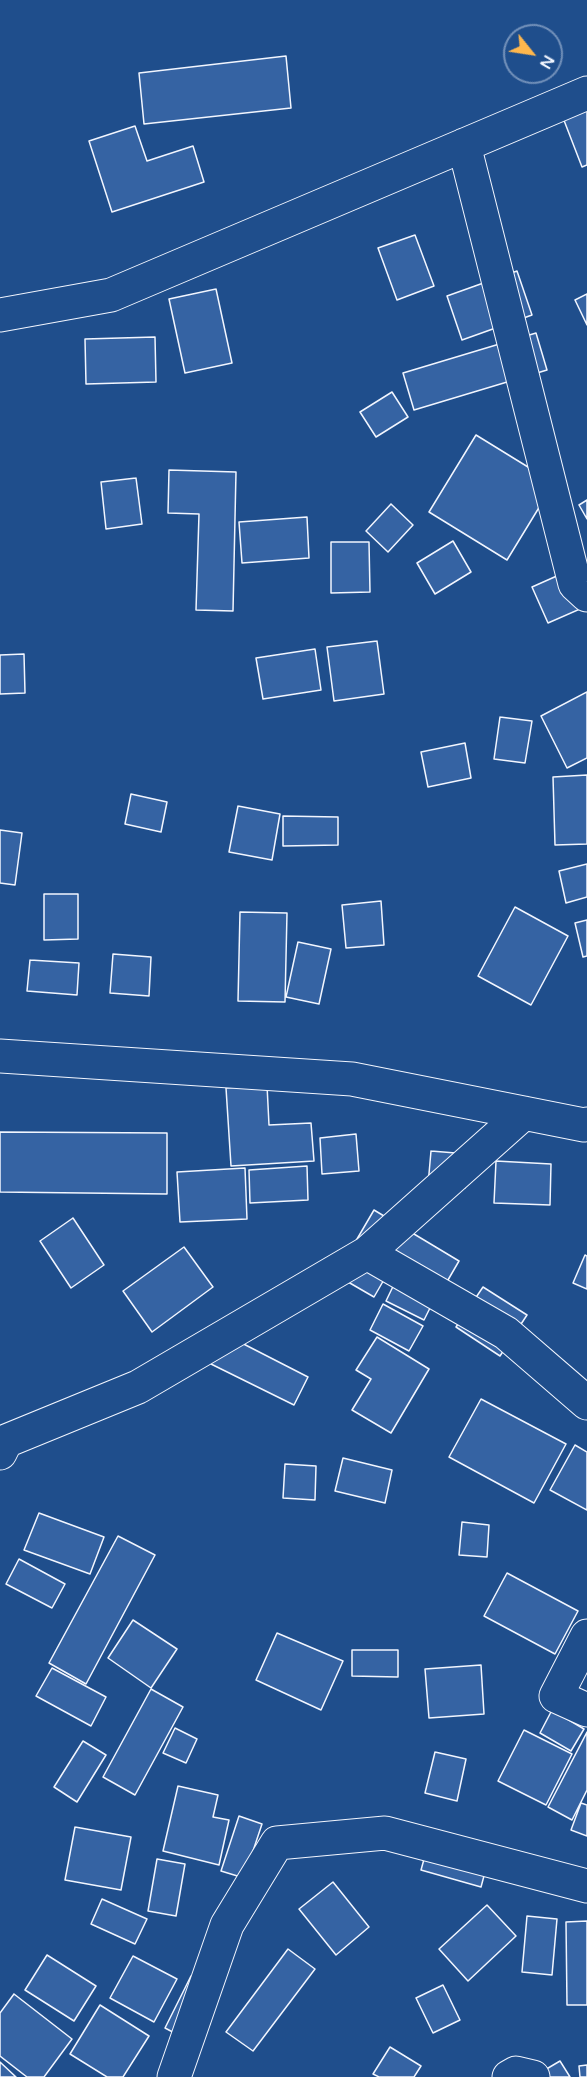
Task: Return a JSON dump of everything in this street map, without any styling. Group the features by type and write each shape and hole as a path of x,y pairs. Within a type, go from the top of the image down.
{"street":[{"path":"0,315 111,295 587,93"},
{"path":"464,145 575,584 587,595"},
{"path":"0,1056 352,1080 587,1124"},
{"path":"0,1453 6,1441 138,1387 367,1253 524,1113"},
{"path":"367,1253 506,1333 587,1403"},
{"path":"587,1636 556,1696 587,1710"},
{"path":"174,2077 226,1925 277,1843 385,1833 587,1886"},
{"path":"509,2077 516,2073 533,2077"}],"building":[{"path":"286,56 291,108 144,124 139,73"},
{"path":"587,99 587,165 582,167 560,110"},
{"path":"135,126 147,161 193,146 204,182 112,212 89,141"},
{"path":"415,235 434,286 397,300 378,248"},
{"path":"517,271 532,315 462,340 447,296"},
{"path":"216,289 232,363 185,373 169,299"},
{"path":"587,294 587,325 575,300"},
{"path":"536,333 547,370 414,410 403,373"},
{"path":"155,337 156,382 86,384 85,339"},
{"path":"392,392 408,417 376,437 360,412"},
{"path":"476,435 554,483 507,560 429,512"},
{"path":"169,470 236,472 233,611 196,610 199,514 168,513"},
{"path":"136,478 142,524 106,529 101,482"},
{"path":"587,500 587,519 579,505"},
{"path":"391,504 413,525 388,552 366,531"},
{"path":"307,517 309,558 242,563 239,522"},
{"path":"453,541 471,572 435,594 417,563"},
{"path":"331,542 369,542 370,592 331,593"},
{"path":"577,567 587,606 548,623 532,587"},
{"path":"377,641 384,694 334,701 327,647"},
{"path":"315,649 321,690 263,699 256,658"},
{"path":"24,654 25,693 0,694 0,655"},
{"path":"587,692 587,758 567,768 541,716"},
{"path":"500,717 532,721 525,763 494,759"},
{"path":"465,743 471,778 428,787 421,752"},
{"path":"587,775 587,844 555,845 553,777"},
{"path":"131,794 167,802 161,832 125,824"},
{"path":"238,806 280,814 272,860 229,852"},
{"path":"283,816 338,817 338,845 283,846"},
{"path":"0,830 22,833 15,885 0,883"},
{"path":"587,864 587,897 566,903 559,871"},
{"path":"44,894 78,894 78,939 44,940"},
{"path":"381,901 384,945 346,948 342,905"},
{"path":"515,907 568,936 531,1005 478,976"},
{"path":"240,912 287,913 285,1002 238,1001"},
{"path":"587,920 587,956 583,957 575,923"},
{"path":"298,942 331,949 319,1004 286,997"},
{"path":"113,954 151,957 149,996 110,993"},
{"path":"30,960 79,963 77,995 27,991"},
{"path":"267,1085 269,1125 311,1123 314,1161 231,1166 226,1088"},
{"path":"0,1132 167,1133 167,1194 0,1192"},
{"path":"356,1134 359,1171 322,1174 320,1138"},
{"path":"431,1151 468,1154 465,1188 428,1185"},
{"path":"496,1161 551,1164 550,1205 494,1203"},
{"path":"307,1166 308,1200 250,1203 249,1170"},
{"path":"245,1168 247,1219 180,1222 177,1172"},
{"path":"374,1210 459,1261 441,1292 393,1264 374,1297 336,1275"},
{"path":"73,1218 104,1265 71,1288 40,1241"},
{"path":"184,1247 213,1287 152,1332 123,1291"},
{"path":"585,1255 587,1256 587,1289 573,1283"},
{"path":"399,1274 437,1294 424,1320 386,1301"},
{"path":"483,1287 527,1315 500,1356 456,1327"},
{"path":"383,1304 423,1326 409,1351 370,1330"},
{"path":"226,1335 308,1377 294,1405 211,1364"},
{"path":"377,1337 429,1369 391,1433 352,1410 371,1379 356,1370"},
{"path":"481,1399 566,1444 534,1503 449,1457"},
{"path":"575,1445 587,1452 587,1510 550,1490"},
{"path":"343,1458 392,1470 385,1503 335,1491"},
{"path":"285,1464 316,1466 315,1500 283,1498"},
{"path":"39,1513 104,1537 90,1574 24,1550"},
{"path":"462,1522 489,1525 487,1557 459,1555"},
{"path":"118,1536 155,1555 86,1684 49,1663"},
{"path":"19,1559 65,1584 52,1608 6,1584"},
{"path":"507,1573 578,1611 555,1654 484,1616"},
{"path":"133,1620 177,1649 151,1688 108,1658"},
{"path":"277,1633 343,1661 321,1710 256,1680"},
{"path":"352,1650 398,1650 398,1677 352,1676"},
{"path":"481,1665 484,1714 429,1718 425,1669"},
{"path":"52,1668 106,1697 91,1726 36,1696"},
{"path":"151,1689 183,1707 135,1795 103,1777"},
{"path":"552,1710 584,1729 571,1751 540,1733"},
{"path":"175,1728 197,1739 186,1763 163,1753"},
{"path":"524,1730 572,1754 546,1805 498,1781"},
{"path":"587,1732 587,1790 572,1820 548,1807"},
{"path":"83,1741 106,1755 77,1802 54,1787"},
{"path":"435,1752 466,1759 457,1801 425,1793"},
{"path":"178,1786 218,1795 213,1817 229,1820 219,1865 163,1851"},
{"path":"581,1803 587,1805 587,1836 571,1830"},
{"path":"239,1816 262,1824 244,1878 221,1871"},
{"path":"75,1827 131,1837 121,1890 65,1880"},
{"path":"431,1834 491,1850 481,1887 421,1870"},
{"path":"157,1859 185,1864 176,1916 148,1911"},
{"path":"333,1882 369,1927 336,1955 299,1909"},
{"path":"102,1899 147,1919 135,1944 91,1924"},
{"path":"487,1905 516,1936 468,1981 439,1949"},
{"path":"527,1916 557,1919 552,1975 522,1972"},
{"path":"587,1921 587,2005 567,2005 566,1922"},
{"path":"288,1949 315,1969 253,2051 226,2032"},
{"path":"47,1955 96,1986 74,2021 25,1990"},
{"path":"133,1956 177,1979 154,2022 110,1998"},
{"path":"191,1976 214,1987 188,2040 165,2028"},
{"path":"443,1985 460,2020 433,2033 416,1998"},
{"path":"14,1994 72,2039 44,2077 27,2077 0,2056 0,2013"},
{"path":"100,2005 149,2036 123,2077 107,2077 70,2054"},
{"path":"390,2047 421,2066 414,2077 379,2077 373,2074"},
{"path":"560,2061 570,2077 533,2077"},
{"path":"0,2062 16,2077 0,2077"},
{"path":"587,2065 587,2077 580,2077 579,2066"}]}
